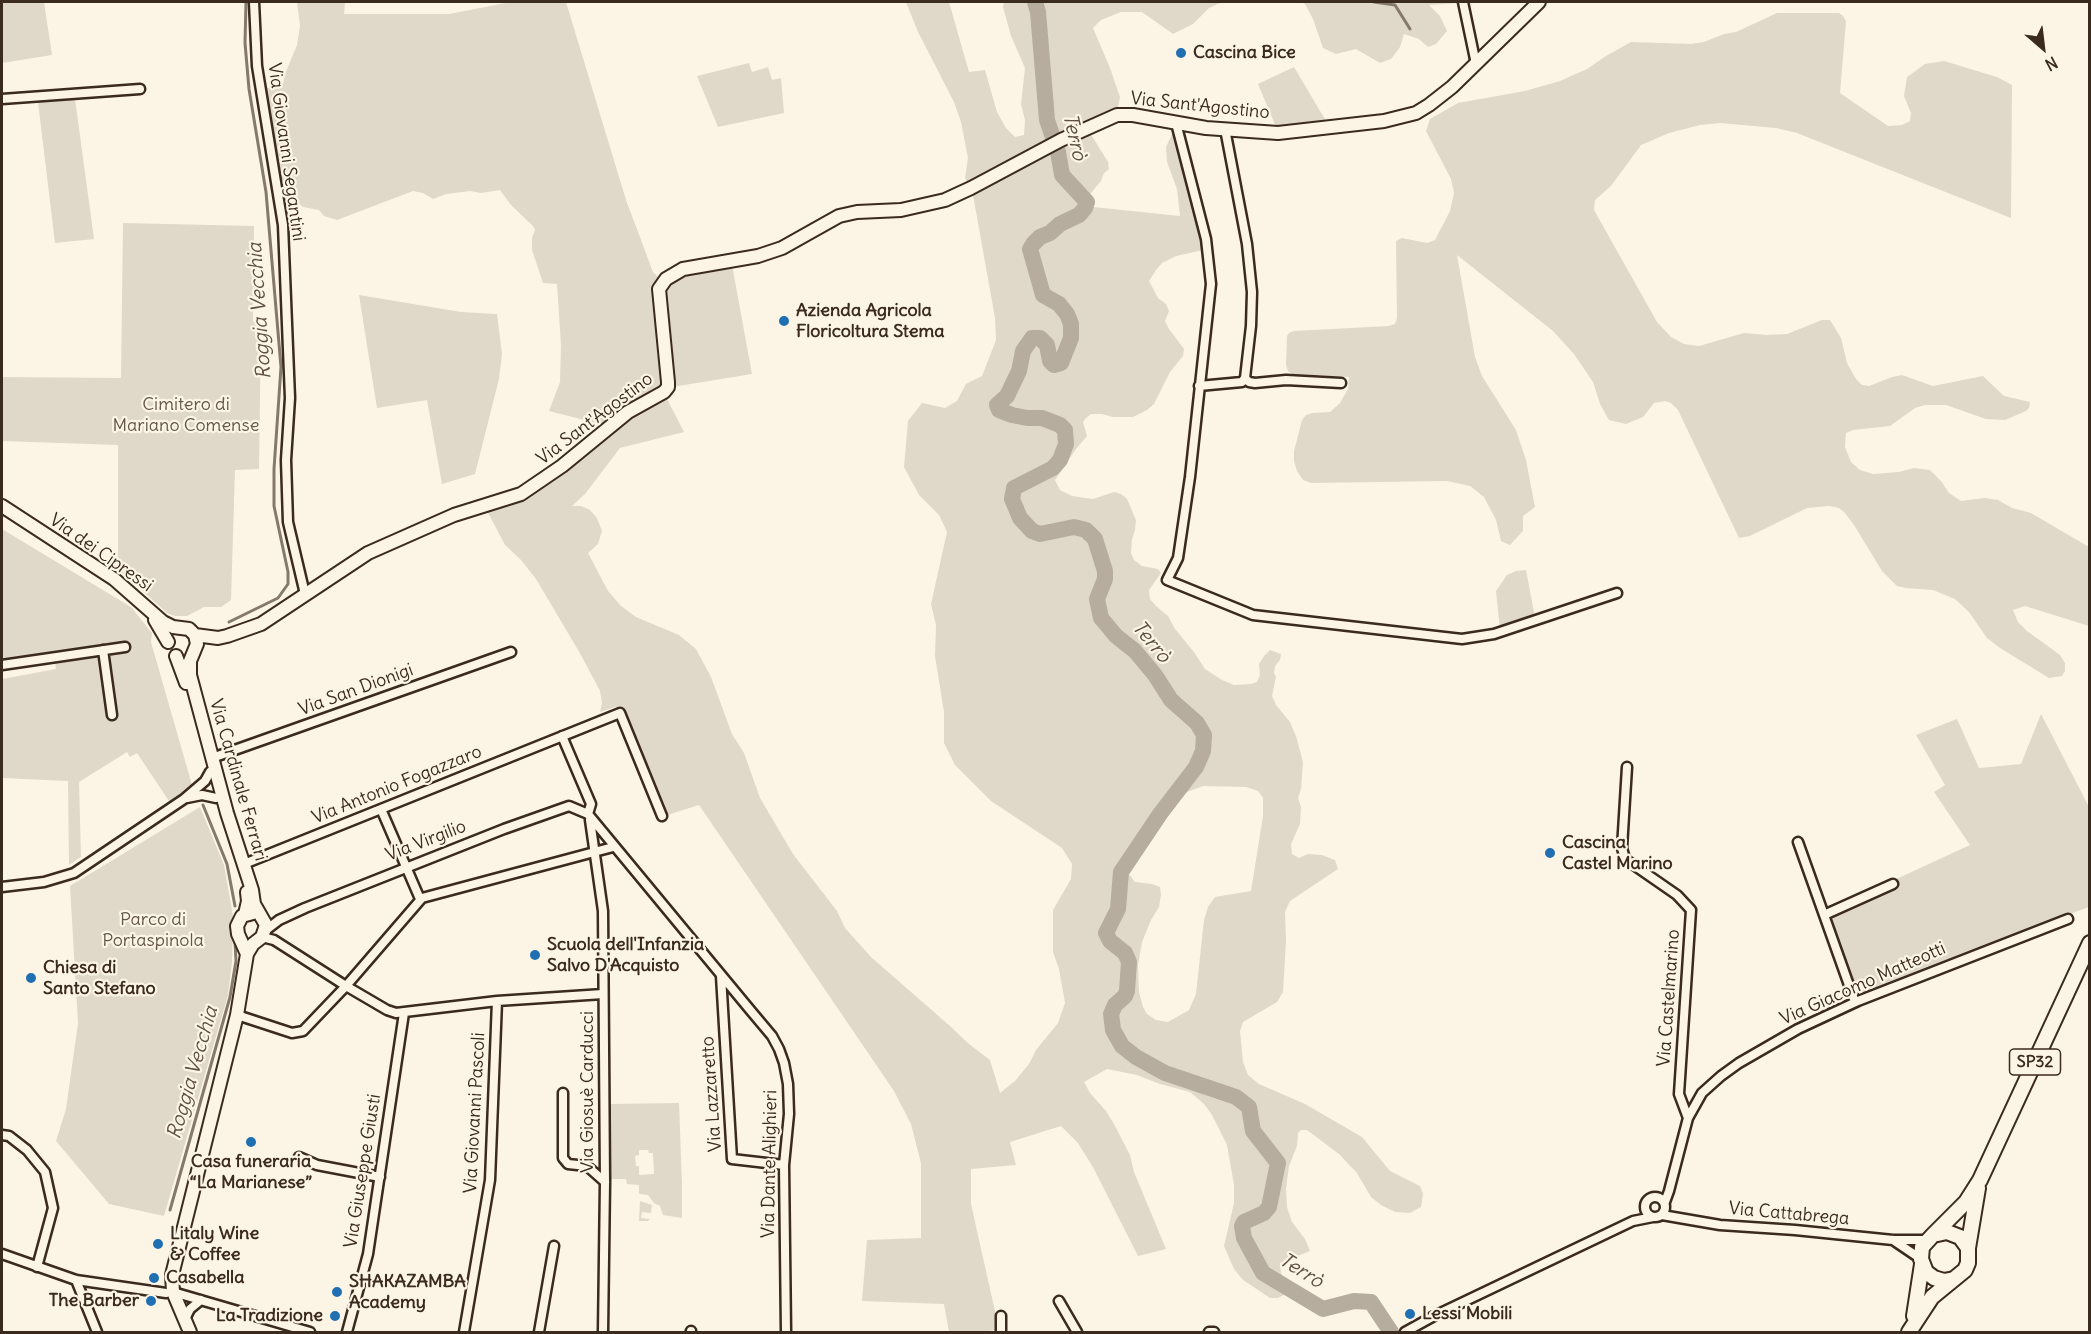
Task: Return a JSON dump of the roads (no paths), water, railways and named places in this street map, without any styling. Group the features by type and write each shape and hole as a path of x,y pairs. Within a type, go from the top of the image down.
{"main road":[{"name":"SP32","path":"1930,1238 1966,1202 1980,1180 2090,943"},
{"name":"SP32","path":"1968,1248 1980,1180"},
{"path":"1947,1232 1954,1234 1965,1242 1968,1248 1968,1263 1965,1270 1932,1297 1910,1329 1917,1304 1922,1247 1930,1238 1947,1232"},
{"path":"1921,1262 1926,1272 1934,1278 1944,1281 1954,1279"}],"street":[{"name":"Via Giovanni Segantini","path":"254,2 257,66 283,225 290,398 286,460 288,522 305,594"},
{"path":"1464,2 1476,64"},
{"name":"Via Sant'Agostino","path":"195,645 261,624 368,553 454,515 526,491 562,466 628,412 664,392 668,387 668,382 659,289 666,279 683,269 758,256 782,248 839,216 857,212 901,210 945,200 1061,140 1117,115 1133,115 1206,128 1278,132 1384,121 1416,112 1430,105 1476,64 1539,2"},
{"path":"2,99 75,95 140,88"},
{"path":"1176,123 1206,239 1211,284 1190,477 1178,558 1167,580 1253,615 1462,639 1494,634 1617,593"},
{"path":"1199,386 1239,384 1245,378 1251,327 1252,291 1247,244 1225,129"},
{"path":"1245,378 1255,383 1286,380 1341,383"},
{"name":"Via dei Cipressi","path":"2,506 114,579 163,622 180,628"},
{"name":"Via dei Cipressi","path":"2,513 118,587 151,616 168,642"},
{"path":"180,628 189,629 195,645 185,657 176,656 169,649 168,642 173,632 180,628"},
{"name":"Via Cardinale Ferrari","path":"195,645 190,661 190,675 262,929"},
{"path":"2,664 125,647"},
{"path":"103,650 112,715"},
{"name":"Via San Dionigi","path":"212,758 511,652"},
{"name":"Via Cardinale Ferrari","path":"176,656 185,681 216,798 248,895 245,914"},
{"name":"Via Antonio Fogazzaro","path":"244,864 620,713 662,816"},
{"path":"562,736 591,804 589,815"},
{"name":"Via Castelmarino","path":"1627,767 1622,848 1625,859 1677,895 1691,910 1679,1094 1688,1118"},
{"path":"2,887 44,882 70,875 184,799 205,781 210,772"},
{"path":"184,799 202,795 216,798"},
{"name":"Via Virgilio","path":"262,929 406,867 569,806 589,815"},
{"path":"381,809 420,899"},
{"name":"Via Dante Alighieri","path":"589,815 772,1036 784,1063 788,1084 789,1114 784,1165 786,1332"},
{"name":"Via Giosuè Carducci","path":"589,815 603,911 605,1182 603,1332"},
{"path":"1798,842 1855,1002"},
{"path":"237,1015 292,1033 299,1033 306,1029 346,986 420,899 614,847"},
{"path":"1824,915 1893,884"},
{"path":"248,954 238,934 237,926 245,914 253,913 262,929 274,940 387,1010 404,1013 498,1001 603,994"},
{"name":"Via Giacomo Matteotti","path":"1665,1204 1688,1118 1702,1093 1739,1062 1798,1029 1855,1002 2068,919"},
{"path":"242,939 249,942 262,929"},
{"path":"190,1332 184,1326 169,1292 172,1275 237,1015 248,954 262,929"},
{"name":"Via Lazzaretto","path":"721,975 732,1160 784,1165"},
{"name":"Via Giovanni Pascoli","path":"464,1332 490,1180 498,1001"},
{"name":"Via Giuseppe Giusti","path":"346,1332 368,1254 404,1013"},
{"path":"563,1093 563,1158 568,1164 587,1166 605,1182"},
{"path":"2,1135 9,1136 27,1150 45,1172 53,1208 37,1267"},
{"path":"299,1157 317,1165 380,1178"},
{"name":"Via Giacomo Matteotti","path":"1656,1197 1672,1180"},
{"path":"1405,1332 1633,1221 1662,1215 1665,1204 1656,1197 1649,1199 1645,1208 1633,1221"},
{"name":"Via Cattabrega","path":"1665,1204 1683,1219"},
{"path":"1645,1208 1647,1214 1653,1217"},
{"name":"Via Cattabrega","path":"1662,1215 1720,1225 1893,1240 1930,1238"},
{"name":"Via Cattabrega","path":"1893,1240 1921,1262"},
{"path":"539,1332 554,1246"},
{"path":"2,1254 76,1280 169,1292 310,1332"},
{"path":"76,1280 97,1332"},
{"path":"184,1326 189,1309 201,1300"},
{"path":"1059,1302 1077,1332"},
{"path":"1001,1316 1001,1332"},
{"path":"1209,1332 1214,1332"}],"waterway":[{"name":"Roggia Vecchia","path":"229,622 278,598 288,584 288,572 274,506 274,469 281,367 266,192 249,89 245,43 246,2"},
{"name":"Terrò","path":"1035,2 1038,12 1047,120 1058,152 1062,175 1087,202 1079,215 1040,237 1030,249 1043,295 1059,304 1067,314 1071,324 1071,338 1061,363 1054,365 1050,361 1047,345 1040,338 1032,338 1023,351 1019,371 1007,396 997,405 999,410 1012,415 1042,418 1060,425 1065,430 1066,444 1060,460 1053,468 1014,488 1012,499 1020,518 1032,531 1040,534 1074,527 1086,530 1095,539 1105,571 1105,579 1097,599 1101,618 1116,636 1135,651 1155,675 1171,700 1197,723 1204,735 1203,751 1196,767 1160,814 1121,872 1118,909 1106,933 1110,941 1125,953 1129,962 1127,991 1115,1005 1111,1014 1113,1030 1122,1046 1136,1057 1165,1073 1236,1097 1249,1107 1253,1131 1278,1163 1269,1207 1264,1213 1244,1222 1242,1226 1244,1238 1263,1273 1323,1309 1354,1301 1371,1302 1391,1332"},
{"path":"1374,2 1395,5 1410,29"},
{"name":"Roggia Vecchia","path":"203,805 227,864 235,906"},
{"name":"Roggia Vecchia","path":"170,1210 230,997 236,961 235,942"}],"place":[{"name":"Cascina Bice","path":"1181,53"},
{"name":"Azienda Agricola Floricoltura Stema","path":"784,321"},
{"name":"Cascina Castel Marino","path":"1550,853"},
{"name":"Scuola dell'Infanzia Salvo D'Acquisto","path":"535,955"},
{"name":"Chiesa di Santo Stefano","path":"31,978"},
{"name":"Casa funeraria “La Marianese”","path":"251,1142"},
{"name":"Litaly Wine & Coffee","path":"158,1244"},
{"name":"Casabella","path":"154,1278"},
{"name":"SHAKAZAMBA Academy","path":"337,1292"},
{"name":"The Barber","path":"151,1301"},
{"name":"Lessi Mobili","path":"1410,1314"},
{"name":"La Tradizione","path":"335,1316"}],"park label":[{"name":"Cimitero di Mariano Comense","path":"186,415"},
{"name":"Parco di Portaspinola","path":"153,930"}]}
